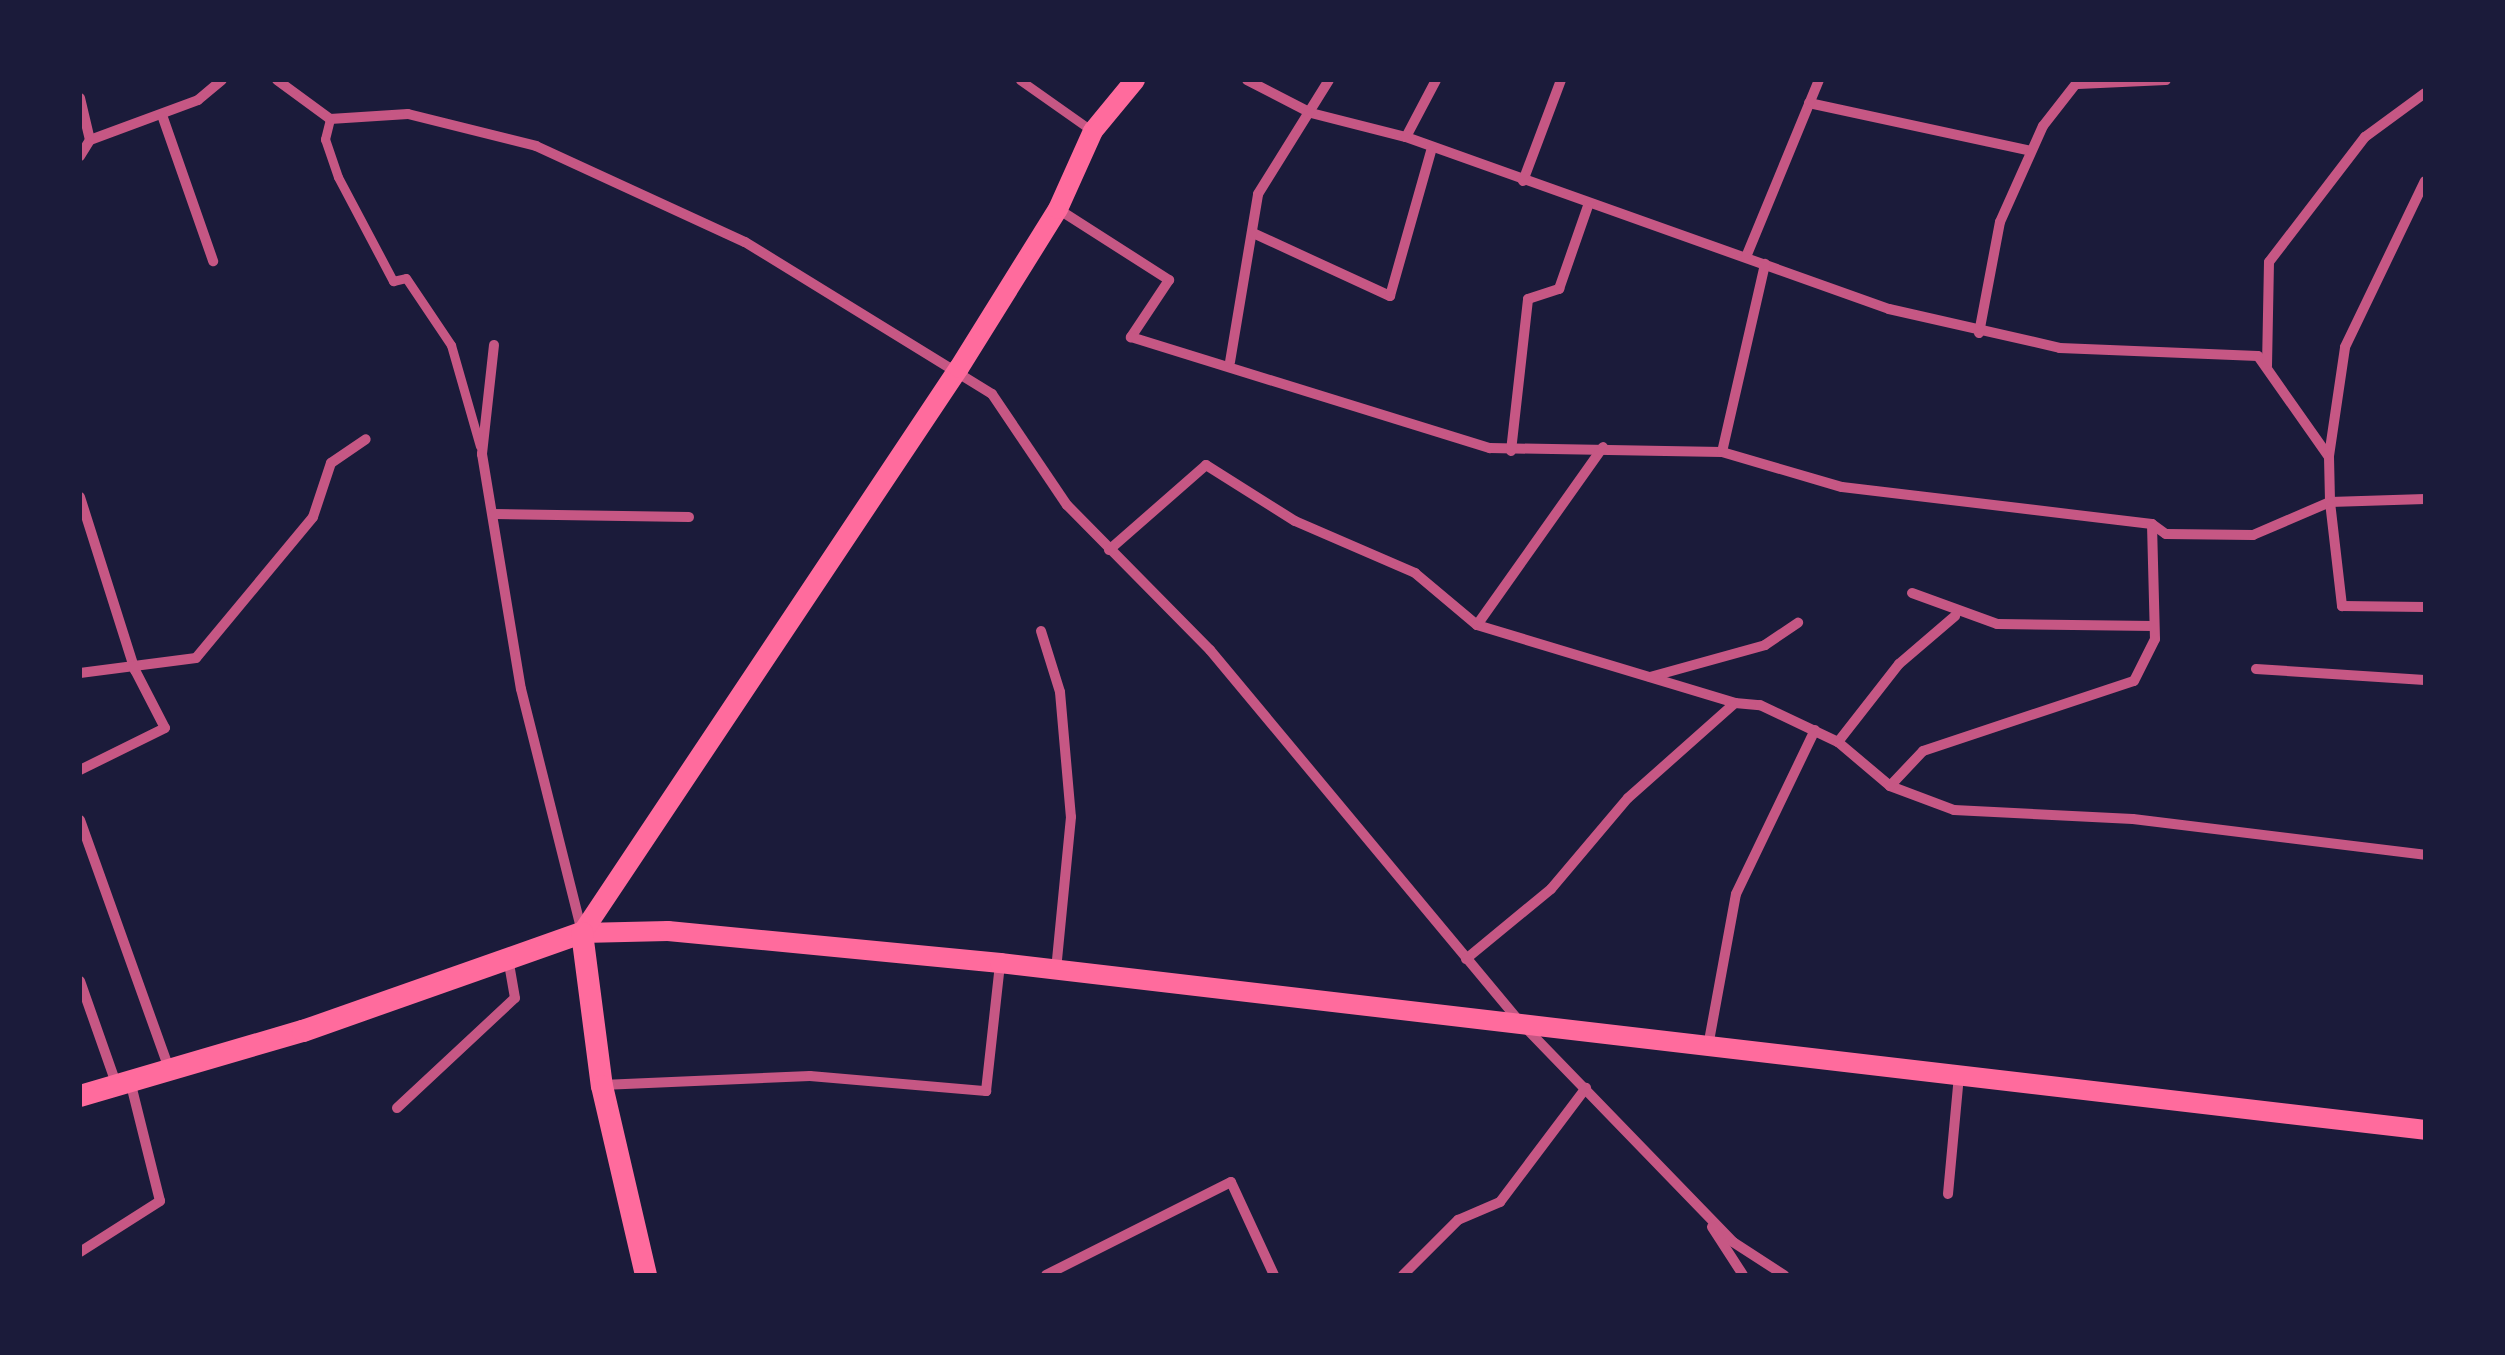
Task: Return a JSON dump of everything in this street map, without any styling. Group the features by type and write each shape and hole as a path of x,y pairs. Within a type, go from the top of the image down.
{"highway":[{"path":"80,1096 582,932 602,1086 646,1275"}],"main road":[{"path":"582,932 959,368 1058,209 1093,132 1136,80"},
{"path":"582,932 668,932 1000,963 1709,1041 2425,1130"}],"street":[{"path":"80,156 90,140 162,115 222,80"},
{"path":"277,80 330,118 408,114 536,146 746,242 959,368 992,394 1109,550 1210,650 1519,1020 1698,1206 1784,1275"},
{"path":"1020,80 1093,132"},
{"path":"1247,80 1311,113 1406,137 1746,258 1979,333 2060,348 2203,348 2267,366"},
{"path":"1230,362 1258,194 1329,80"},
{"path":"1406,137 1436,80"},
{"path":"1524,181 1561,80"},
{"path":"1746,258 1818,80"},
{"path":"1979,333 2000,222 2032,151 2079,82 2166,80"},
{"path":"2329,457 2267,366 2269,262 2365,138 2425,93"},
{"path":"80,98 90,140"},
{"path":"1809,103 2032,151"},
{"path":"162,115 212,261"},
{"path":"330,118 325,139 338,177 393,281 406,278 451,345 482,454 522,689 582,932"},
{"path":"1252,233 1390,296 1432,148"},
{"path":"2425,182 2345,347 2329,457 2342,606 2425,607"},
{"path":"1510,451 1528,298 1558,289 1589,203"},
{"path":"1058,209 1168,280 1130,337 1230,362 1510,451 1603,447 1722,452 1842,487 2152,524 2166,534 2253,536 2330,502 2425,500"},
{"path":"1722,452 1765,264"},
{"path":"482,454 494,345"},
{"path":"80,673 135,670 196,658 312,517 331,463 366,440"},
{"path":"1477,624 1603,447"},
{"path":"1109,550 1206,465 1295,520 1416,573 1477,624 1815,730 1838,742 1890,786 1954,810 2133,819 2425,854"},
{"path":"80,497 135,670 165,728 80,770"},
{"path":"494,514 689,518"},
{"path":"1890,786 1923,751 2134,681 2150,662 2154,626 2152,524"},
{"path":"1912,593 1955,616 2048,631 2154,626"},
{"path":"1838,742 1899,664 1955,616"},
{"path":"1650,677 1766,645 1798,624"},
{"path":"1041,631 1060,692 1072,844 1056,970"},
{"path":"2256,669 2425,680"},
{"path":"1466,959 1551,889 1628,798 1735,703"},
{"path":"1709,1041 1736,894 1815,730"},
{"path":"80,820 170,1069"},
{"path":"397,1108 516,998 508,957"},
{"path":"602,1086 810,1076 986,1091 1000,963"},
{"path":"80,980 123,1082 160,1202 82,1248"},
{"path":"1948,1194 1960,1072"},
{"path":"1403,1275 1458,1220 1500,1202 1586,1088"},
{"path":"1046,1275 1231,1182 1274,1275"},
{"path":"1698,1206 1742,1275"}]}
